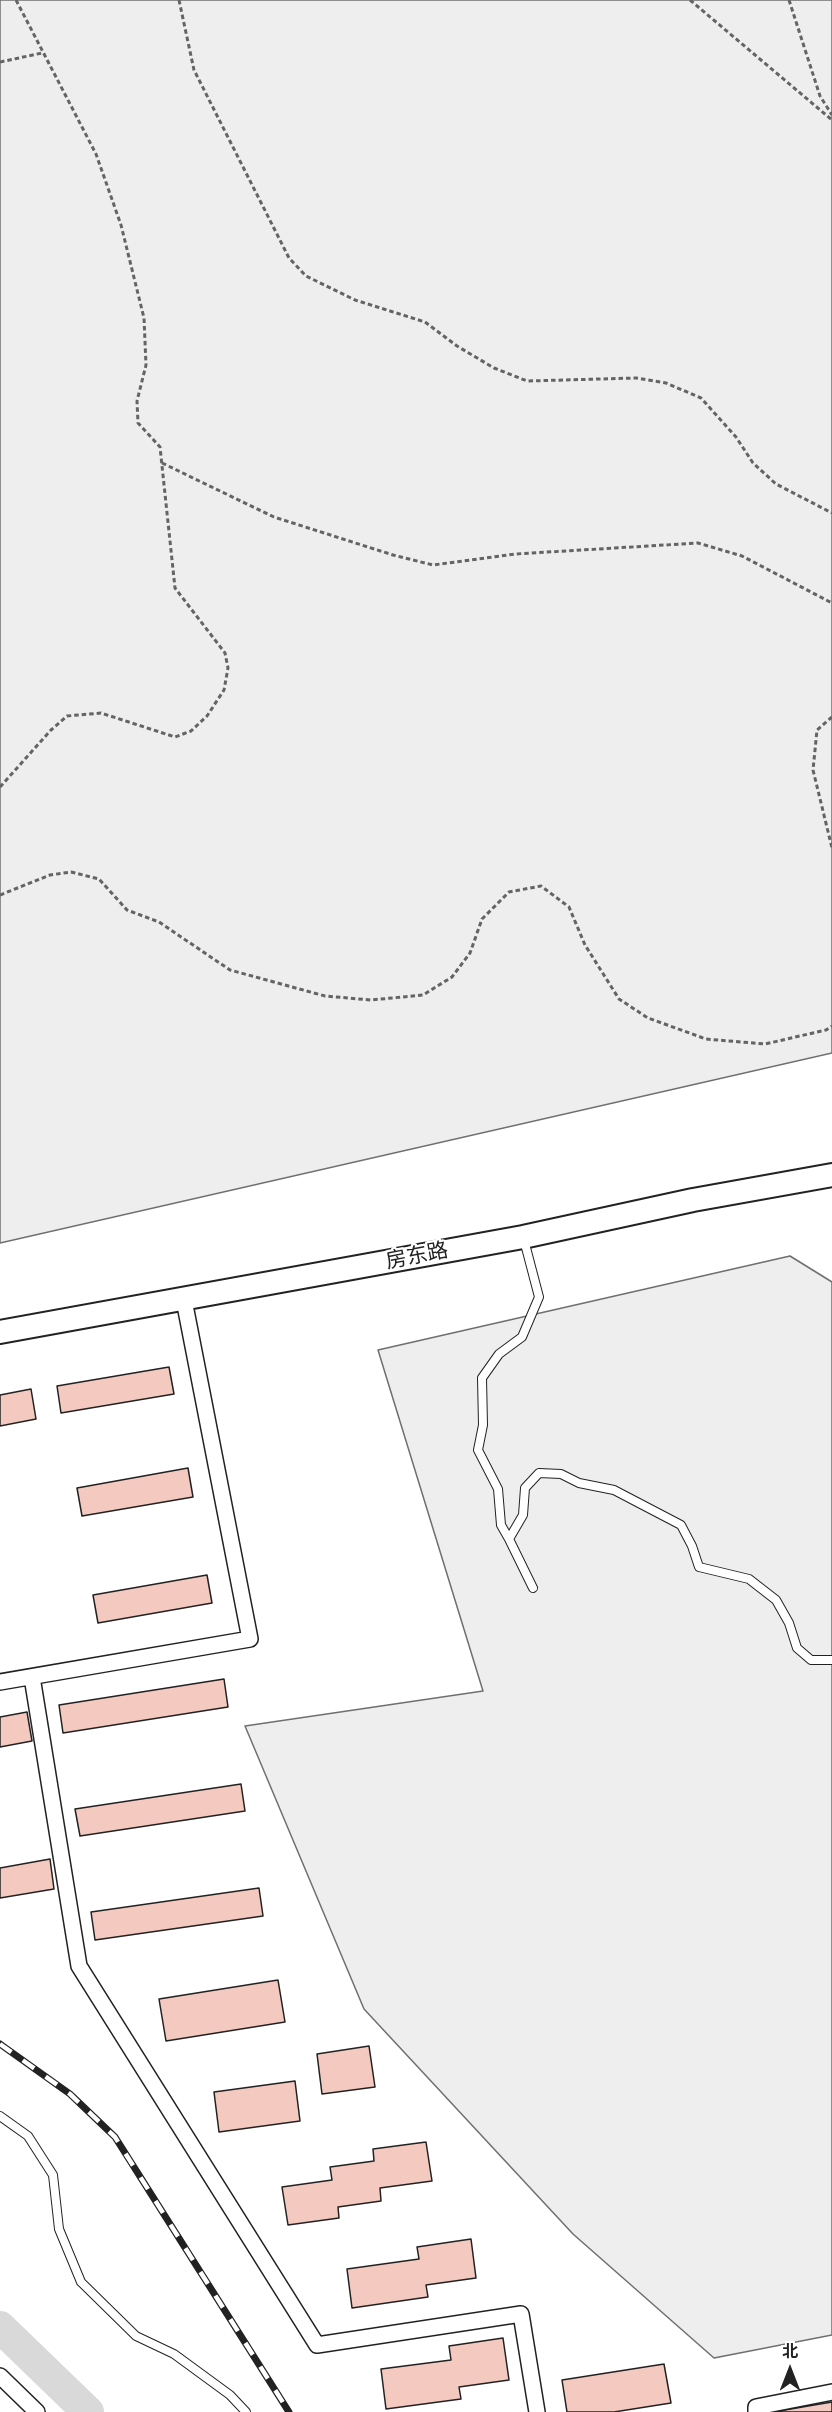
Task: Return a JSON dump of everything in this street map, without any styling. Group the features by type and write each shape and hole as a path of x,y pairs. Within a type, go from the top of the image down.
{"main road":[{"name":"房东路","path":"0,1332 523,1237 693,1200 832,1174"}],"street":[{"path":"0,1682 250,1639 184,1300"},
{"path":"32,1677 79,1966 317,2345 521,2314 537,2412"},
{"path":"0,2376 37,2412"},
{"path":"756,2412 756,2407 832,2392"}],"lane":[{"path":"523,1237 538,1297 522,1337 499,1354 482,1378 483,1425 478,1450 498,1489 501,1526 533,1588"},
{"path":"509,1539 523,1515 525,1488 539,1473 561,1474 579,1483 614,1490 681,1525 692,1546 699,1567 749,1579 776,1600 789,1623 797,1648 811,1660 832,1660"},
{"path":"0,2116 28,2136 53,2175 59,2229 81,2282 136,2336 174,2354 230,2395 246,2412"}],"path":[{"path":"0,787 51,730 67,716 101,713 175,737 191,732 207,716 224,690 228,668 225,653 175,588 160,447 138,423 137,401 147,365 144,318 122,225 96,154 16,0"},
{"path":"179,0 194,70 289,258 306,276 355,300 425,322 457,346 494,368 527,381 636,378 666,383 701,398 736,437 753,464 776,484 832,513"},
{"path":"690,0 832,117"},
{"path":"789,0 820,96 832,117"},
{"path":"0,62 42,53"},
{"path":"162,464 274,517 393,555 433,565 515,554 698,543 742,556 832,603"},
{"path":"832,717 817,730 813,770 832,848"},
{"path":"0,896 50,875 71,872 99,879 127,909 159,922 230,970 324,996 371,1000 423,995 452,977 470,953 482,919 509,892 541,886 569,907 585,945 619,999 648,1018 706,1040 765,1044 826,1030 832,1026"}],"shaded area":[{"path":"0,0 832,0 832,1053 0,1243"},
{"path":"790,1256 832,1282 832,2335 714,2358 573,2234 364,2009 245,1726 483,1691 378,1350"}],"building":[{"path":"169,1367 174,1394 61,1413 57,1386"},
{"path":"31,1389 36,1419 0,1426 0,1395"},
{"path":"188,1468 193,1497 82,1516 77,1488"},
{"path":"207,1575 212,1603 98,1623 93,1595"},
{"path":"224,1679 228,1707 63,1733 59,1705"},
{"path":"27,1712 32,1741 0,1747 0,1717"},
{"path":"241,1784 245,1811 80,1836 75,1809"},
{"path":"50,1859 54,1889 0,1898 0,1868"},
{"path":"259,1888 263,1916 95,1940 91,1912"},
{"path":"278,1980 285,2022 166,2041 159,1999"},
{"path":"369,2046 375,2087 322,2094 317,2054"},
{"path":"295,2081 300,2121 219,2132 214,2092"},
{"path":"426,2142 432,2181 380,2188 381,2201 338,2207 339,2218 288,2225 282,2187 332,2180 330,2167 374,2161 373,2149"},
{"path":"471,2239 476,2278 426,2285 428,2297 352,2308 347,2269 419,2259 417,2247"},
{"path":"503,2338 509,2380 459,2387 461,2399 386,2409 381,2369 451,2360 449,2346"},
{"path":"664,2364 671,2403 614,2412 567,2412 562,2380"},
{"path":"832,2402 832,2412 773,2412"}],"waterway":[{"path":"0,2327 88,2412"}],"railway":[{"path":"0,2044 70,2094 115,2137 289,2412"}]}
